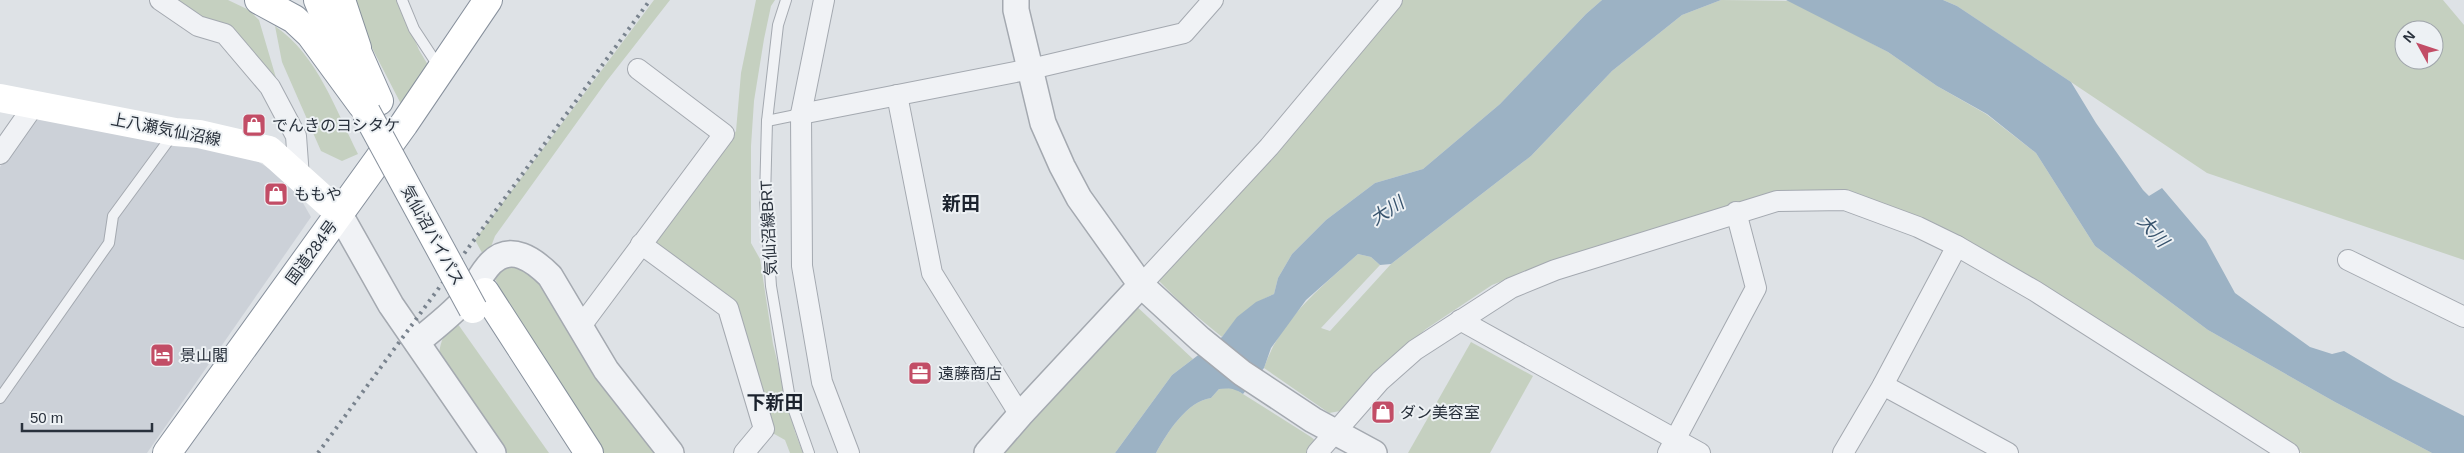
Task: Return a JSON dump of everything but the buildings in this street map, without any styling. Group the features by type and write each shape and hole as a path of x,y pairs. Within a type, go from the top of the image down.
{"main road":[{"path":"259,0 294,19 310,34 369,106"},
{"name":"気仙沼バイパス","path":"318,0 369,106 479,300 589,453"},
{"name":"気仙沼バイパス","path":"335,0 364,68 369,106"},
{"path":"341,0 364,68"},
{"name":"国道284号","path":"167,453 339,213 488,0"},
{"name":"上八瀬気仙沼線","path":"0,98 175,132 199,134 269,150 339,213"},
{"name":"気仙沼バイパス","path":"479,300 500,353 535,401 577,453"}],"street":[{"path":"160,0 198,26 225,34 270,87 296,136 299,177"},
{"path":"824,0 801,114 802,266 822,382 849,453"},
{"path":"1016,0 1043,123 1062,166 1080,198 1141,285 1159,303 1242,373 1313,420 1374,453"},
{"path":"801,114 1031,69 1184,33 1213,0"},
{"path":"987,453 1269,147 1392,0"},
{"path":"581,326 724,134 638,69"},
{"path":"896,95 932,273 1020,415"},
{"path":"0,154 36,104"},
{"path":"1317,453 1380,381 1415,350 1511,288 1556,270 1736,212 1778,201 1845,200 1918,227 1957,246 2035,291 2289,453"},
{"path":"1672,446 1756,288 1736,212"},
{"path":"339,213 391,305 493,453"},
{"path":"641,244 728,308 764,428 744,453"},
{"path":"1843,453 1883,385 1957,246"},
{"path":"417,342 468,296 491,263 509,254 524,255 539,265 550,276 606,370 671,453"},
{"path":"2348,260 2464,317"},
{"path":"1460,320 1672,446 1700,453"},
{"path":"1883,385 2008,453"}],"lane":[{"path":"402,0 414,29 440,70"},
{"name":"気仙沼線BRT","path":"786,0 778,25 767,122 765,199 771,286 790,399 809,453"},
{"path":"767,122 801,114"},
{"path":"0,398 109,243 113,216 175,132"}],"shaded area":[{"path":"36,115 244,153 291,182 311,217 147,453 0,453 0,167"}],"green space":[{"path":"171,0 228,0 249,10 259,20 279,88 194,14"},
{"path":"352,0 398,0 419,50 428,65 415,88 401,104 370,44"},
{"path":"654,0 670,0 606,82 495,236 486,260 475,240"},
{"path":"756,0 775,0 771,6 764,39 754,101 751,146 751,243 760,259 773,344 795,432 803,453 790,453 785,440 769,431 733,302 656,245 657,239 736,131 741,73"},
{"path":"1402,0 1602,0 1586,14 1500,104 1423,169 1375,183 1326,220 1292,254 1278,278 1274,294 1258,302 1245,312 1222,337 1183,305 1156,278"},
{"path":"1721,0 1792,1 1888,52 1937,86 1986,114 2036,153 2095,246 2208,330 2335,402 2432,453 2302,453 1962,240 1839,193 1570,255 1492,285 1426,329 1370,378 1346,410 1329,413 1264,368 1280,335 1303,305 1358,254 1371,257 1380,265 1321,328 1330,331 1391,264 1531,156 1612,71 1682,15"},
{"path":"1943,0 2443,0 2464,25 2464,260 2207,173 1957,6"},
{"path":"275,26 303,52 314,68 324,84 358,154 342,161 321,151 282,62"},
{"path":"501,264 533,266 662,453 599,453 527,341 494,277"},
{"path":"1133,303 1193,359 1172,375 1115,453 994,453"},
{"path":"455,320 549,453 504,453 440,361 441,344 445,334"},
{"path":"1471,342 1533,376 1490,453 1408,453"},
{"path":"1219,389 1235,389 1311,437 1317,442 1313,453 1156,453 1166,436 1186,411 1202,400 1211,398"}],"water":[{"name":"大川","path":"1602,0 1721,0 1682,15 1612,71 1531,156 1391,264 1380,265 1371,257 1358,254 1306,300 1271,348 1264,368 1243,394 1231,389 1219,389 1211,398 1202,400 1194,405 1179,419 1156,453 1115,453 1172,375 1222,337 1237,317 1256,302 1274,294 1278,278 1292,254 1326,220 1375,183 1423,169 1500,104 1586,14"},
{"name":"大川","path":"1786,0 1943,0 1957,6 2071,82 2096,123 2143,190 2149,196 2162,188 2206,240 2235,293 2310,347 2332,354 2344,351 2393,380 2464,416 2464,453 2432,453 2335,402 2208,330 2095,246 2036,153 1987,114 1937,86 1888,52"}],"railway":[{"path":"318,453 650,0"}],"place":[{"name":"でんきのヨシタケ","path":"254,125"},
{"name":"ももや","path":"276,194"},
{"name":"景山閣","path":"162,355"},
{"name":"遠藤商店","path":"920,373"},
{"name":"ダン美容室","path":"1383,412"}],"district":[{"name":"新田","path":"961,203"},
{"name":"下新田","path":"775,402"}]}
